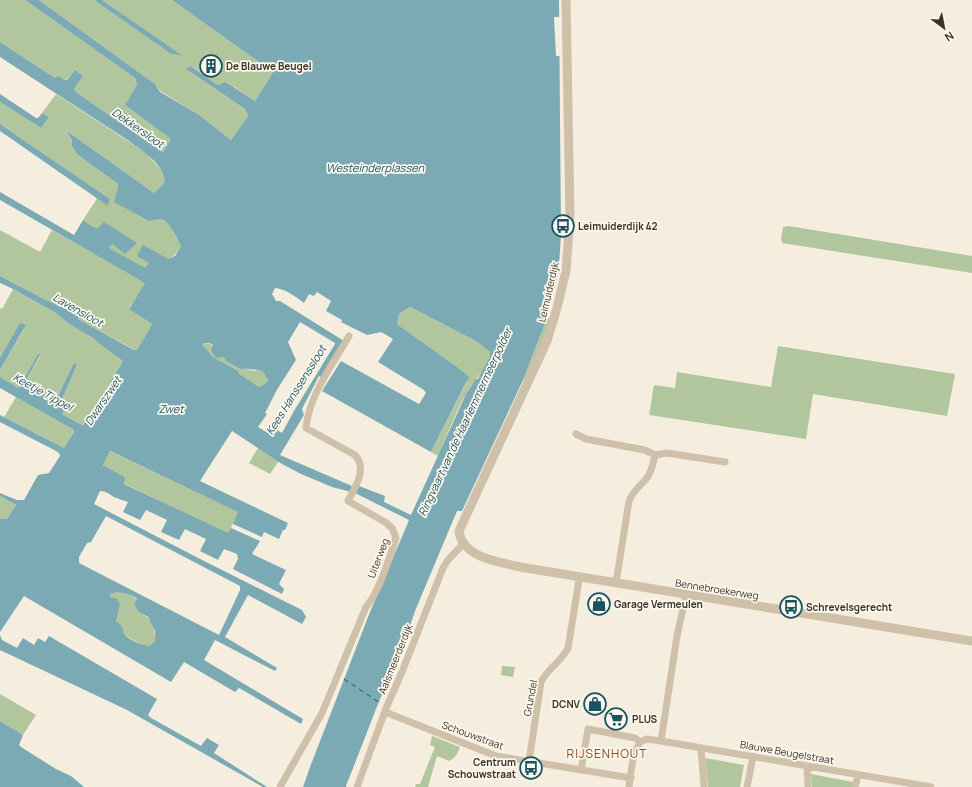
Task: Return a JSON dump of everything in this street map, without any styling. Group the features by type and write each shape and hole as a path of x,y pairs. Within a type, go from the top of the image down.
{"street":[{"name":"Leimuiderdijk","path":"463,544 460,539 459,531 546,341 557,308 566,271 570,216 566,0"},
{"name":"Uiterweg","path":"280,787 322,713 366,607 383,574 396,538 392,528 385,522 348,501 361,470 360,460 355,455 306,428 307,416 317,392 349,336"},
{"path":"576,434 586,439 645,450 655,455 667,452 725,462"},
{"path":"616,582 629,501 633,493 647,478 655,455"},
{"name":"Bennebroekerweg","path":"463,544 477,555 498,562 686,595 972,641"},
{"name":"Aalsmeerderdijk","path":"357,787 385,712 443,568 448,560 463,544"},
{"name":"Grundel","path":"529,761 541,682 544,676 565,655 568,648 579,580 582,577"},
{"path":"661,741 677,636 686,595"},
{"name":"Schouwstraat","path":"385,712 486,752 508,758 630,778"},
{"path":"581,770 588,729 635,738 640,742 635,753 629,787"},
{"name":"Blauwe Beugelstraat","path":"640,742 647,739 661,741 858,774 910,785 932,787"},
{"path":"701,748 704,787"},
{"path":"747,787 753,757"},
{"path":"807,766 808,787"},
{"path":"855,787 858,774"}],"green space":[{"path":"0,0 25,0 135,78 137,84 125,105 172,139 163,152 76,92 74,89 83,76 75,70 67,79 55,78 0,42"},
{"path":"39,0 94,0 171,54 182,56 102,0 172,0 273,72 255,101 227,82 218,85 190,66 186,69 245,109 248,116 231,140 198,114 160,91 155,84"},
{"path":"56,94 146,153 161,170 165,178 165,182 154,193 67,131 78,155 118,184 115,202 149,221 162,220 170,226 181,246 171,258 164,261 149,263 145,269 108,248 112,243 104,223 98,228 93,227 83,220 97,197 108,205 110,199 0,124 0,102 41,128 49,117 42,113"},
{"path":"789,226 972,256 972,273 782,243 781,239 783,227"},
{"path":"0,230 40,252 52,230 146,283 129,308 152,324 137,350 78,319 80,315 44,299 0,276"},
{"path":"13,289 56,313 69,324 96,339 123,361 84,425 62,414 62,399 77,365 74,364 56,400 25,382 40,356 38,355 19,388 0,377 0,370 26,326 0,358 0,308 2,309"},
{"path":"410,307 476,341 490,352 487,364 462,401 438,456 431,452 467,382 453,364 397,324 399,314"},
{"path":"547,316 550,320 541,345 526,378 523,380 539,340"},
{"path":"204,343 215,347 229,363 254,371 259,370 264,373 268,379 259,387 238,374 237,370 213,357 202,344"},
{"path":"778,346 955,374 947,416 813,394 806,439 649,415 654,385 675,388 677,372 771,387"},
{"path":"16,397 74,430 64,448 4,417"},
{"path":"258,448 279,461 270,474 249,463"},
{"path":"109,451 239,512 228,534 123,483 125,477 103,465"},
{"path":"0,496 16,505 7,519 0,519"},
{"path":"118,592 134,596 137,600 139,612 150,620 154,631 155,641 149,646 131,639 120,628 114,614 110,594"},
{"path":"502,666 515,667 513,677 501,675"},
{"path":"0,694 36,715 23,735 0,721"},
{"path":"432,736 460,747 455,757 449,761 437,756 428,787 415,787 416,784 420,784 435,747 430,745"},
{"path":"705,758 744,765 740,787 708,787"},
{"path":"811,774 853,782 852,787 812,787"}],"water":[{"path":"25,0 39,0 155,84 160,92 198,114 231,140 248,116 245,109 186,69 190,66 218,85 226,82 255,101 273,72 172,0 559,0 561,235 559,265 555,287 543,329 523,380 462,511 457,511 415,611 346,787 303,787 370,612 409,520 355,493 332,487 301,474 282,464 232,431 200,481 288,523 279,539 264,532 262,537 233,524 238,512 110,451 103,465 125,477 124,484 228,533 231,528 260,541 252,554 286,570 279,584 284,589 282,594 233,569 238,559 237,554 224,549 218,560 200,551 206,539 185,529 179,540 161,532 167,520 146,510 140,520 123,512 128,502 100,491 94,504 302,610 306,617 302,624 248,595 225,637 277,668 275,671 215,640 204,660 303,719 301,724 239,688 235,692 184,662 171,682 24,596 0,632 0,519 7,519 16,505 0,496 0,493 17,500 24,500 38,475 49,473 60,456 56,451 0,422 0,415 64,448 74,430 0,388 0,377 19,388 38,354 40,355 25,382 56,400 74,363 77,365 62,399 68,403 62,414 83,425 87,421 123,361 95,339 69,324 56,313 0,283 0,276 44,299 80,315 78,319 134,350 137,350 152,324 129,309 145,283 0,200 0,192 74,235 83,220 93,227 98,228 104,222 137,243 125,254 112,244 109,248 145,268 149,263 137,256 143,245 168,259 175,256 181,246 172,229 165,221 159,219 149,221 114,202 118,184 78,155 72,146 72,141 67,131 154,193 165,182 161,169 152,158 129,141 0,57 0,42 55,78 58,76 65,80 68,79 75,70 83,76 74,89 76,92 163,152 171,139 125,105 137,84 135,78","holes":["275,288 283,290 304,303 309,294 314,296 317,292 331,301 326,311 342,320 341,322 367,335 381,332 393,339 378,362 424,390 426,393 419,404 341,361 322,391 431,452 469,377 397,324 399,314 410,307 476,341 490,352 489,358 478,379 476,379 466,394 411,515 384,502 385,496 359,486 358,488 352,486 280,455 304,415 302,409 319,376 323,378 344,341 280,301 276,301 272,294","300,322 335,344 282,433 277,430 273,436 258,427 267,414 265,413 278,388 296,360 288,342","209,343 213,345 211,351 216,358 223,357 227,362 241,369 261,371 268,380 259,387 239,374 237,370 213,357 202,344","106,516 240,586 240,590 219,635 79,563 79,557 87,543 91,542","118,592 134,596 137,599 134,604 139,612 148,617 155,631 155,641 149,646 131,640 125,634 122,626 116,621 120,604 116,598 111,598 110,594"]},
{"path":"94,0 102,0 183,56 171,54"},
{"path":"0,94 36,118 38,118 42,113 49,117 41,128 0,102"},
{"path":"0,124 110,199 108,206 0,131"},
{"path":"20,323 26,325 0,370 0,358"},
{"path":"0,635 2,640 17,648 23,638 34,645 38,638 45,642 49,636 157,699 148,715 151,718 201,746 207,738 219,745 214,753 267,787 263,787 127,710 0,650"},
{"path":"0,721 23,735 19,745 21,747 56,769 71,776 84,787 0,787"}],"pier":[{"path":"554,17 560,17 561,56 556,56"},
{"path":"376,713 348,787 346,786"}],"ferry route":[{"path":"344,679 380,703"}],"place":[{"name":"De Blauwe Beugel","path":"211,66"},
{"name":"Leimuiderdijk 42","path":"563,226"},
{"name":"Garage Vermeulen","path":"599,604"},
{"name":"Schrevelsgerecht","path":"791,607"},
{"name":"DCNV","path":"595,704"},
{"name":"PLUS","path":"616,719"},
{"name":"Centrum Schouwstraat","path":"531,768"}],"district":[{"name":"RIJSENHOUT","path":"607,754"}],"water label":[{"name":"Dekkersloot","path":"138,128"},
{"name":"Westeinderplassen","path":"375,168"},
{"name":"Lavensloot","path":"78,310"},
{"name":"Kees Hanssenssloot","path":"296,390"},
{"name":"Keetje Tippel","path":"43,392"},
{"name":"Dwarszwet","path":"103,401"},
{"name":"Zwet","path":"171,409"},
{"name":"Ringvaart van de Haarlemmermeerpolder","path":"465,422"}]}
